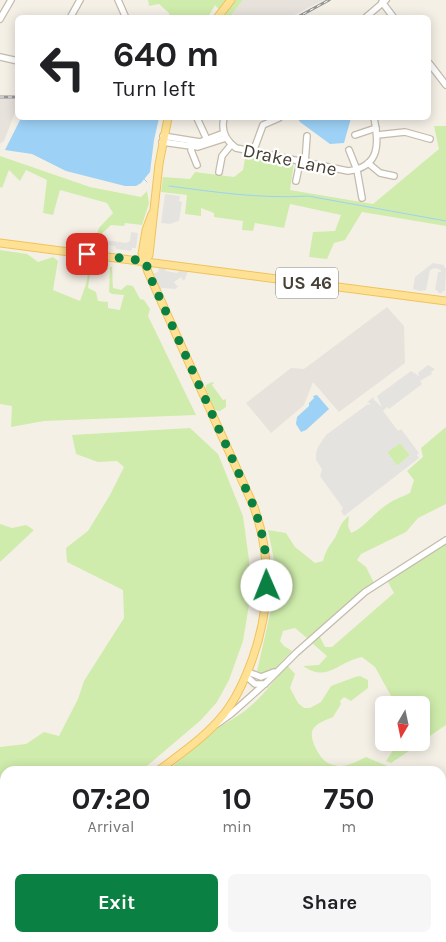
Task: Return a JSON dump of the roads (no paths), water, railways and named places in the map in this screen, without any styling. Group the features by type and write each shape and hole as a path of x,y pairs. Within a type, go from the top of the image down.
{"main road":[{"path":"219,15 231,0"},
{"path":"164,766 215,725 229,708 247,674 260,633 266,597 267,564 262,531 254,507 148,272 146,261 142,254 144,239 152,214 168,120"},
{"name":"US 46","path":"0,242 446,301"}],"street":[{"path":"0,19 11,0"},
{"path":"72,15 80,0"},
{"path":"118,0 125,15"},
{"path":"368,15 383,1 392,15"},
{"path":"0,57 15,60"},
{"path":"431,66 446,85"},
{"path":"198,120 208,142"},
{"name":"Drake Lane","path":"224,120 225,135 236,148 343,171 356,170 368,163"},
{"path":"253,152 263,125 274,120"},
{"path":"374,120 377,135 376,152 368,163 380,173 394,176"},
{"path":"355,135 376,128"},
{"path":"377,135 405,132 430,139"},
{"name":"Drake Lane","path":"163,139 193,144 208,142 225,135"},
{"path":"296,181 302,163 307,136"},
{"path":"193,144 192,152 197,165"},
{"path":"219,172 222,156 231,144"},
{"path":"350,150 362,198"},
{"path":"215,725 231,714 296,653 373,586 446,540"},
{"path":"247,674 263,677 278,670"},
{"path":"247,674 255,684 265,684"}],"water":[{"path":"20,120 159,120 150,172 136,186 125,186 66,171 32,154 5,150"},
{"path":"298,120 350,120 344,143 330,144"},
{"path":"317,395 329,409 306,430 301,432 296,424 297,417 309,406 309,403 314,398 313,396"}],"waterway":[{"path":"144,179 147,182"},
{"path":"169,186 255,196 308,196 446,221"}],"railway":[{"path":"302,15 329,0"},
{"path":"0,97 15,97"}]}
